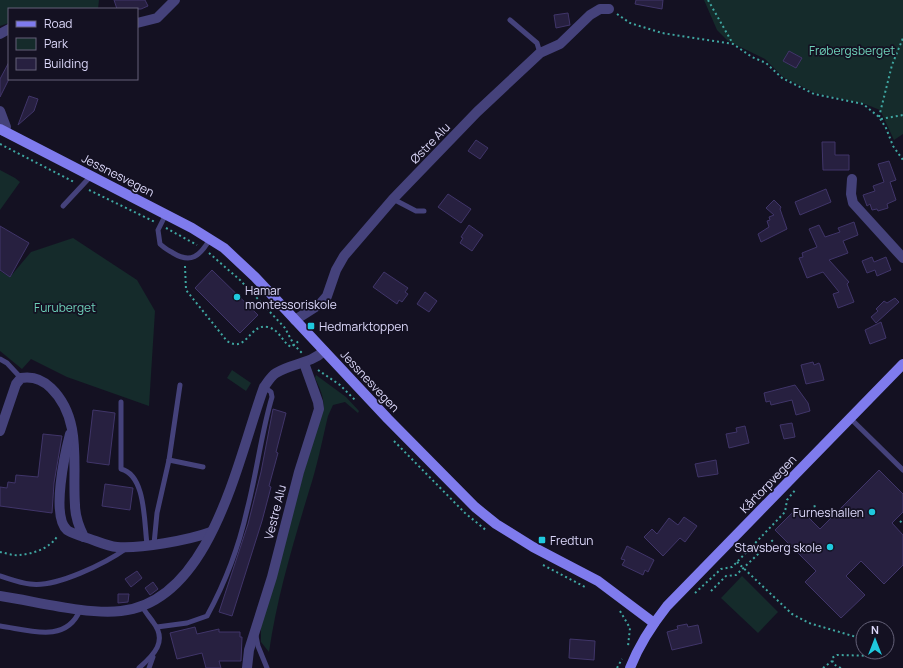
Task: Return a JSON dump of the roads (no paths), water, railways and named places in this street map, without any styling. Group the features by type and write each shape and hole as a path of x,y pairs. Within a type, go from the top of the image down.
{"main road":[{"name":"Jessnesvegen","path":"2,130 166,214 210,239 239,261 424,457 476,507 496,524 533,547 615,593 654,623"},
{"name":"Kårtorpvegen","path":"630,668 638,649 654,623 667,606 903,364"}],"street":[{"path":"138,23 157,18 175,0"},
{"name":"Østre Alu","path":"295,320 320,304 327,296 336,270 344,256 393,199 477,112 540,53 560,44 590,15 600,9 609,9"},
{"path":"0,111 6,126 2,130"},
{"path":"852,179 851,194 853,203 903,258"},
{"path":"0,596 80,609 120,611 142,606 162,594 186,574 199,556 211,532 227,499 264,387 275,373 317,358 324,351"},
{"name":"Vestre Alu","path":"247,668 249,650 272,577 299,472 319,409 318,402 304,363"},
{"path":"0,431 16,384 21,378 35,378 45,382 58,394 68,413 72,428 76,475 75,505 78,524 84,537"},
{"path":"72,428 66,451 60,502 60,517 67,530 116,547 130,547 196,538 211,532"}],"lane":[{"path":"510,20 537,43 540,53"},
{"path":"63,206 91,176"},
{"path":"393,199 416,211 424,211"},
{"path":"166,214 158,230 160,244 182,258 190,259 196,256 206,247 210,239"},
{"path":"0,359 7,363 21,378"},
{"path":"151,544 169,460 180,385"},
{"path":"157,628 187,623 207,616 223,581 247,512 262,434 272,397 271,392 264,387"},
{"path":"121,402 121,469 133,476 140,486 151,544"},
{"path":"850,418 903,470"},
{"path":"169,460 202,467"},
{"path":"0,576 31,584 52,583 112,558 130,547"},
{"path":"142,606 157,628 159,643 149,668"},
{"path":"0,626 52,633 64,629 76,619 80,609"},
{"path":"254,633 268,668"},
{"path":"139,668 153,656"}],"place":[{"name":"Hamar montessoriskole","path":"237,297"},
{"name":"Hedmarktoppen","path":"311,326"},
{"name":"Furneshallen","path":"872,512"},
{"name":"Fredtun","path":"542,540"},
{"name":"Stavsberg skole","path":"830,547"}],"park label":[{"name":"Frøbergsberget","path":"852,50"},
{"name":"Furuberget","path":"65,307"}]}
